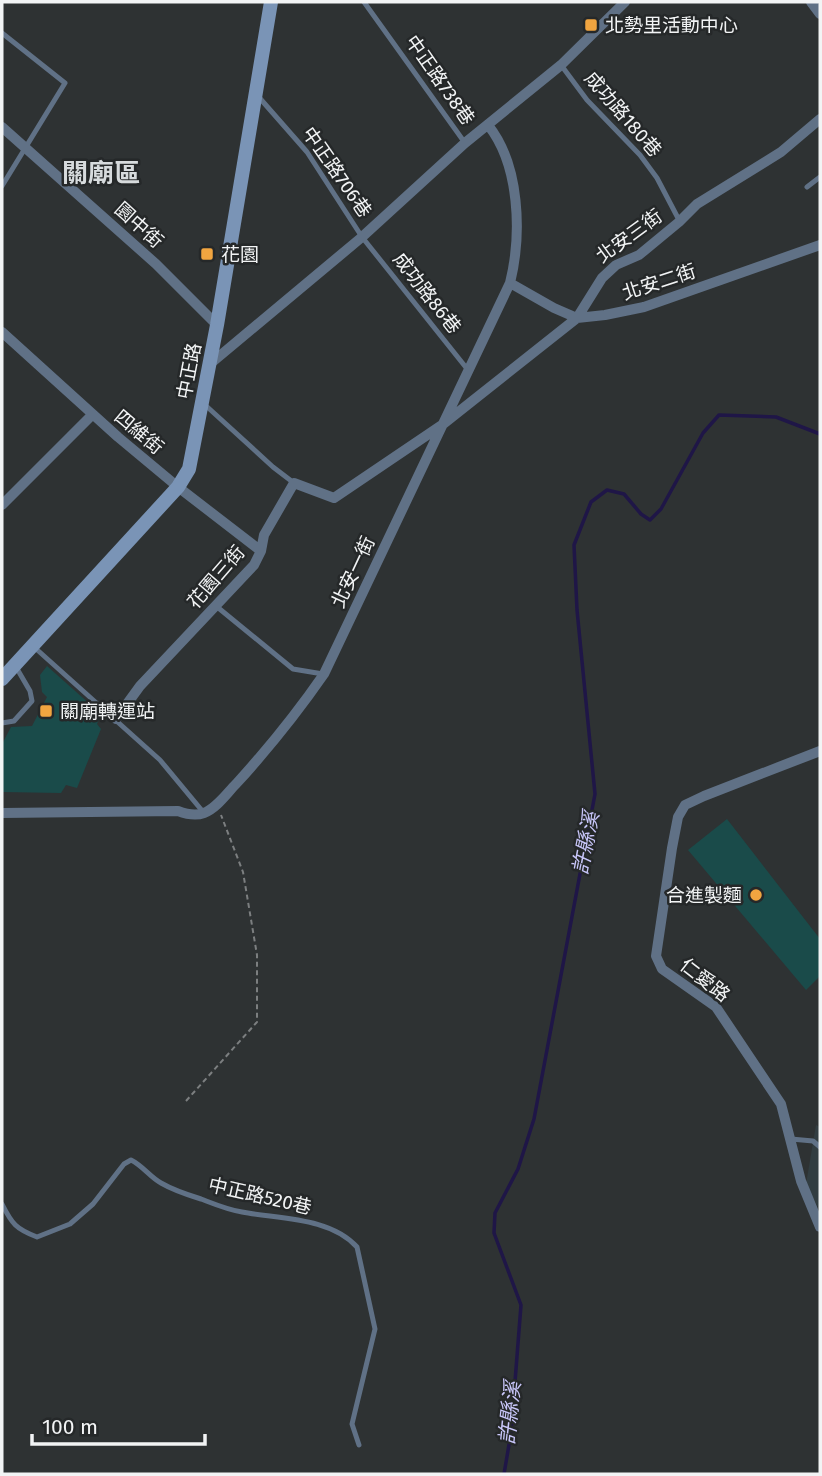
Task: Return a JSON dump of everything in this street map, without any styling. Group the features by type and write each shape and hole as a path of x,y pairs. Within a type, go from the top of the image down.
{"main road":[{"name":"中正路","path":"2,678 178,487 189,469 217,325 271,2"}],"street":[{"path":"209,364 362,237 466,143 561,65 625,2"},
{"path":"811,2 820,14"},
{"name":"北安三街","path":"442,425 577,318 602,278 616,265 639,255 697,204 781,152 820,119"},
{"name":"北安一街","path":"204,813 217,804 288,725 324,674 510,283 515,252 514,198 503,147 488,125"},
{"name":"園中街","path":"2,127 156,264 217,325"},
{"name":"北安二街","path":"577,318 644,307 820,245"},
{"path":"510,283 577,318"},
{"name":"四維街","path":"2,332 92,415 178,487 261,551"},
{"path":"2,505 92,415"},
{"path":"294,483 334,498 442,425"},
{"name":"花園三街","path":"116,719 140,686 254,565 261,551 264,535 294,483"},
{"name":"仁愛路","path":"820,751 685,805 678,817 656,956 662,969 716,1007 781,1104 801,1181 820,1227"},
{"path":"2,813 204,813"}],"lane":[{"name":"中正路738巷","path":"364,2 466,143"},
{"path":"2,33 65,83 2,186"},
{"name":"成功路180巷","path":"561,65 587,100 640,155 657,178 679,222"},
{"name":"中正路706巷","path":"257,96 307,152 362,237"},
{"path":"807,187 820,177"},
{"name":"成功路86巷","path":"362,237 468,370"},
{"path":"202,402 294,483"},
{"path":"216,606 293,669 324,674"},
{"path":"32,645 160,760 204,813"},
{"path":"2,723 14,721 32,701 30,691 14,664"},
{"path":"791,1139 813,1141 820,1147"},
{"name":"中正路520巷","path":"2,1204 19,1230 37,1237 70,1224 93,1205 124,1164 131,1160 159,1182 239,1212 278,1217 336,1230 357,1247 375,1329 352,1424 359,1445"}],"path":[{"path":"186,1101 257,1022 257,955 243,872 217,804"}],"shaded area":[{"path":"816,1125 820,1127 820,1211 806,1184"}],"building":[{"path":"47,666 101,714 97,724 101,729 77,788 66,785 61,793 2,792 2,744 11,727 32,726 47,697 42,692 40,675"},
{"name":"合進製麵","path":"727,819 820,939 820,976 806,990 688,850"}],"waterway":[{"name":"許縣溪","path":"504,1474 511,1433 521,1305 494,1233 495,1213 518,1169 534,1119 595,794 577,610 574,545 591,502 607,490 624,494 641,514 650,520 661,509 703,433 719,415 776,417 820,434"}],"place":[{"name":"北勢里活動中心","path":"591,25"},
{"name":"花園","path":"207,254"},
{"name":"關廟轉運站","path":"46,711"},
{"name":"合進製麵","path":"756,895"}],"district":[{"name":"關廟區","path":"101,173"}]}
